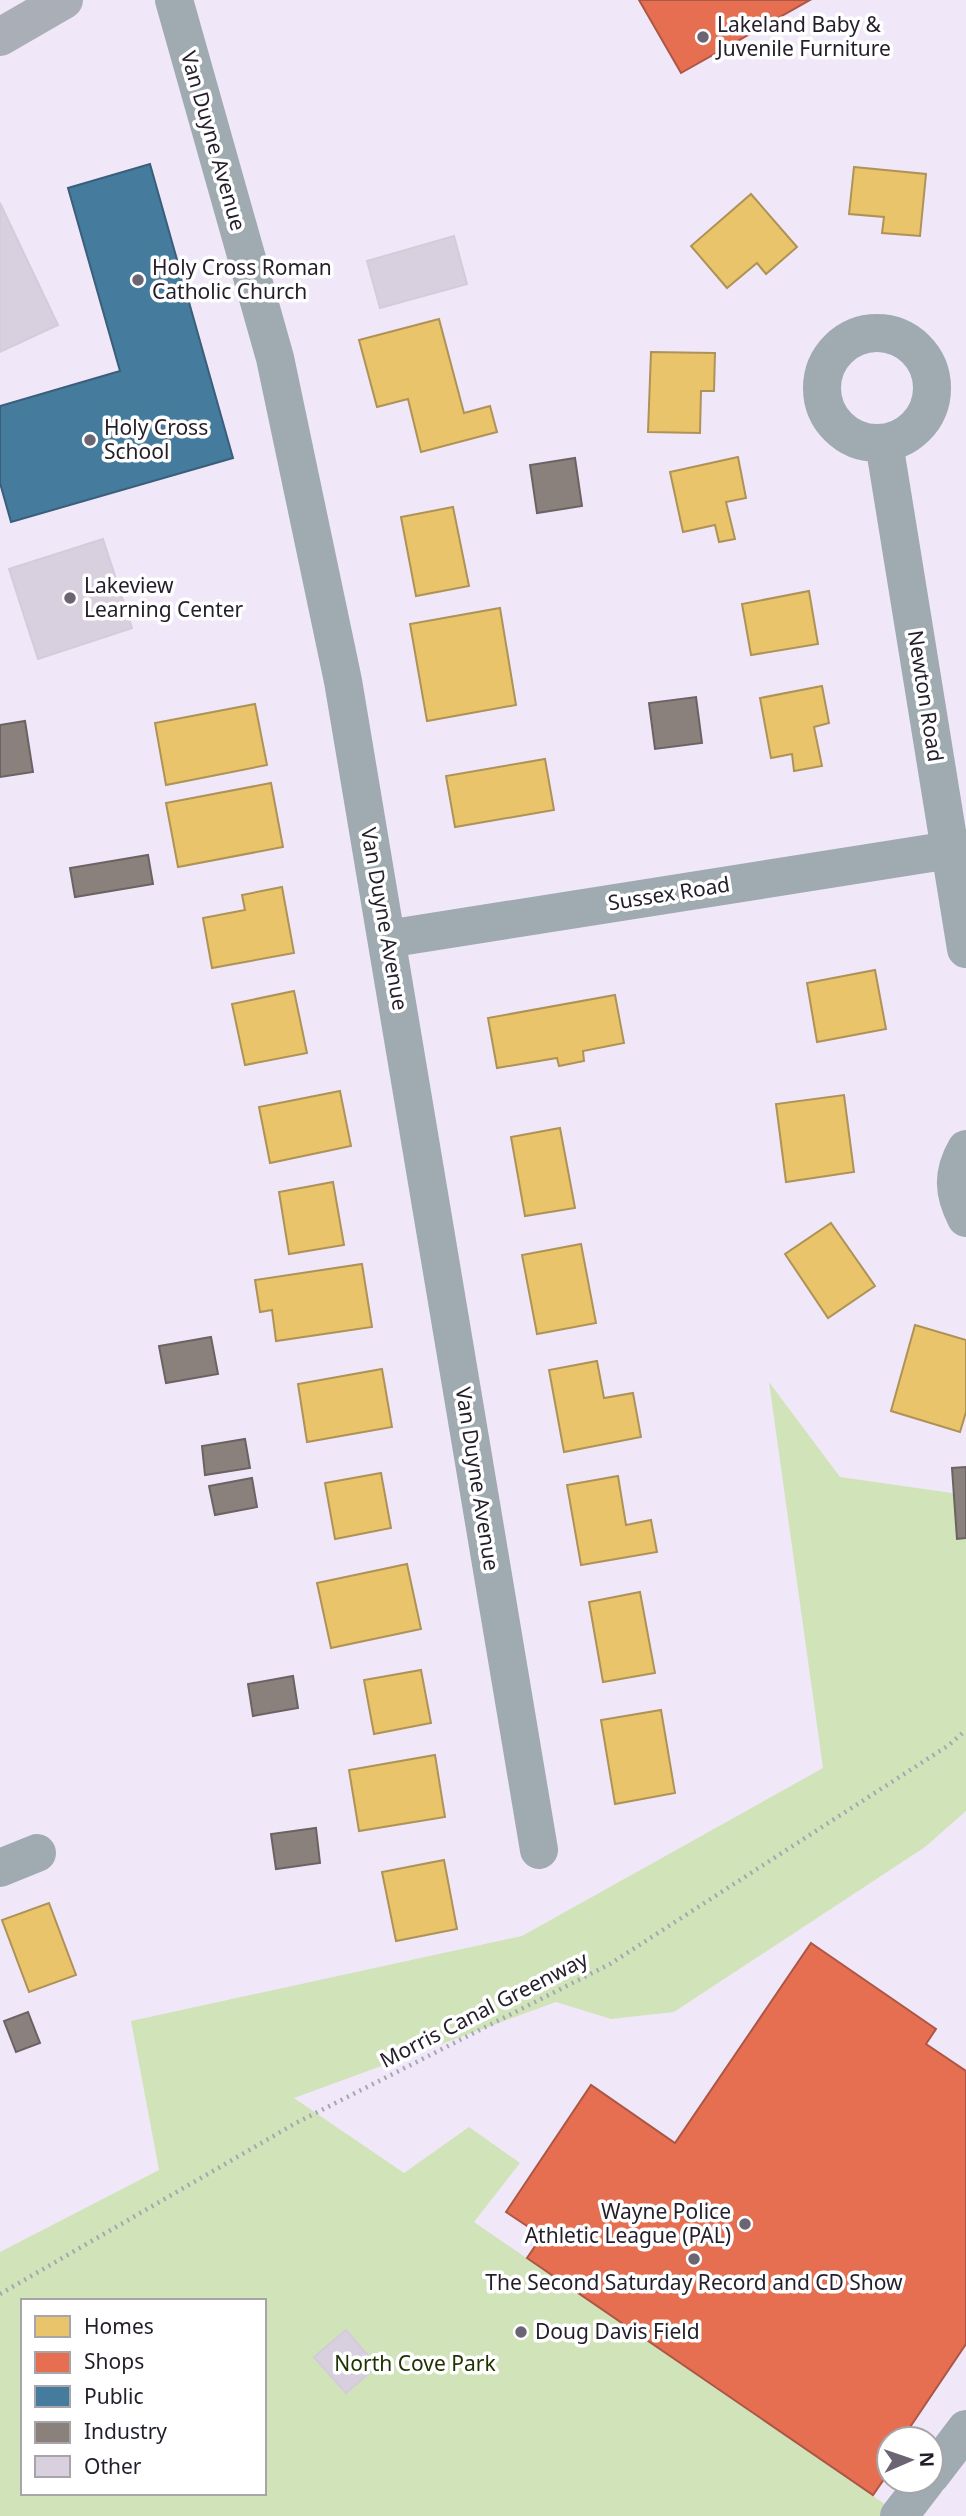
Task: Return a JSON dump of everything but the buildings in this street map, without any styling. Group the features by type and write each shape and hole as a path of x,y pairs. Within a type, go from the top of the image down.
{"main road":[{"path":"4,28 64,0"}],"street":[{"name":"Van Duyne Avenue","path":"174,0 275,358 342,681 539,1850"},
{"name":"Newton Road","path":"884,443 966,949"},
{"name":"Sussex Road","path":"387,939 950,850"},
{"path":"966,1149 957,1165 954,1184 958,1202 966,1218"},
{"path":"0,1868 37,1853"},
{"path":"945,2457 966,2429"},
{"path":"899,2516 915,2495"}],"path":[{"name":"Morris Canal Greenway","path":"0,2294 296,2123 610,1964 950,1745 966,1730"}],"green space":[{"name":"North Cove Park","path":"769,1382 840,1477 966,1495 966,1811 925,1847 674,2012 611,2019 556,2002 294,2098 404,2173 469,2127 520,2163 474,2222 902,2516 0,2516 0,2252 159,2170 131,2021 522,1936 823,1768"}],"place":[{"name":"Lakeland Baby & Juvenile Furniture","path":"703,37"},
{"name":"Holy Cross Roman Catholic Church","path":"138,280"},
{"name":"Holy Cross School","path":"90,440"},
{"name":"Lakeview Learning Center","path":"70,598"},
{"name":"Wayne Police Athletic League (PAL)","path":"745,2224"},
{"name":"The Second Saturday Record and CD Show","path":"694,2259"},
{"name":"Doug Davis Field","path":"521,2332"}]}
